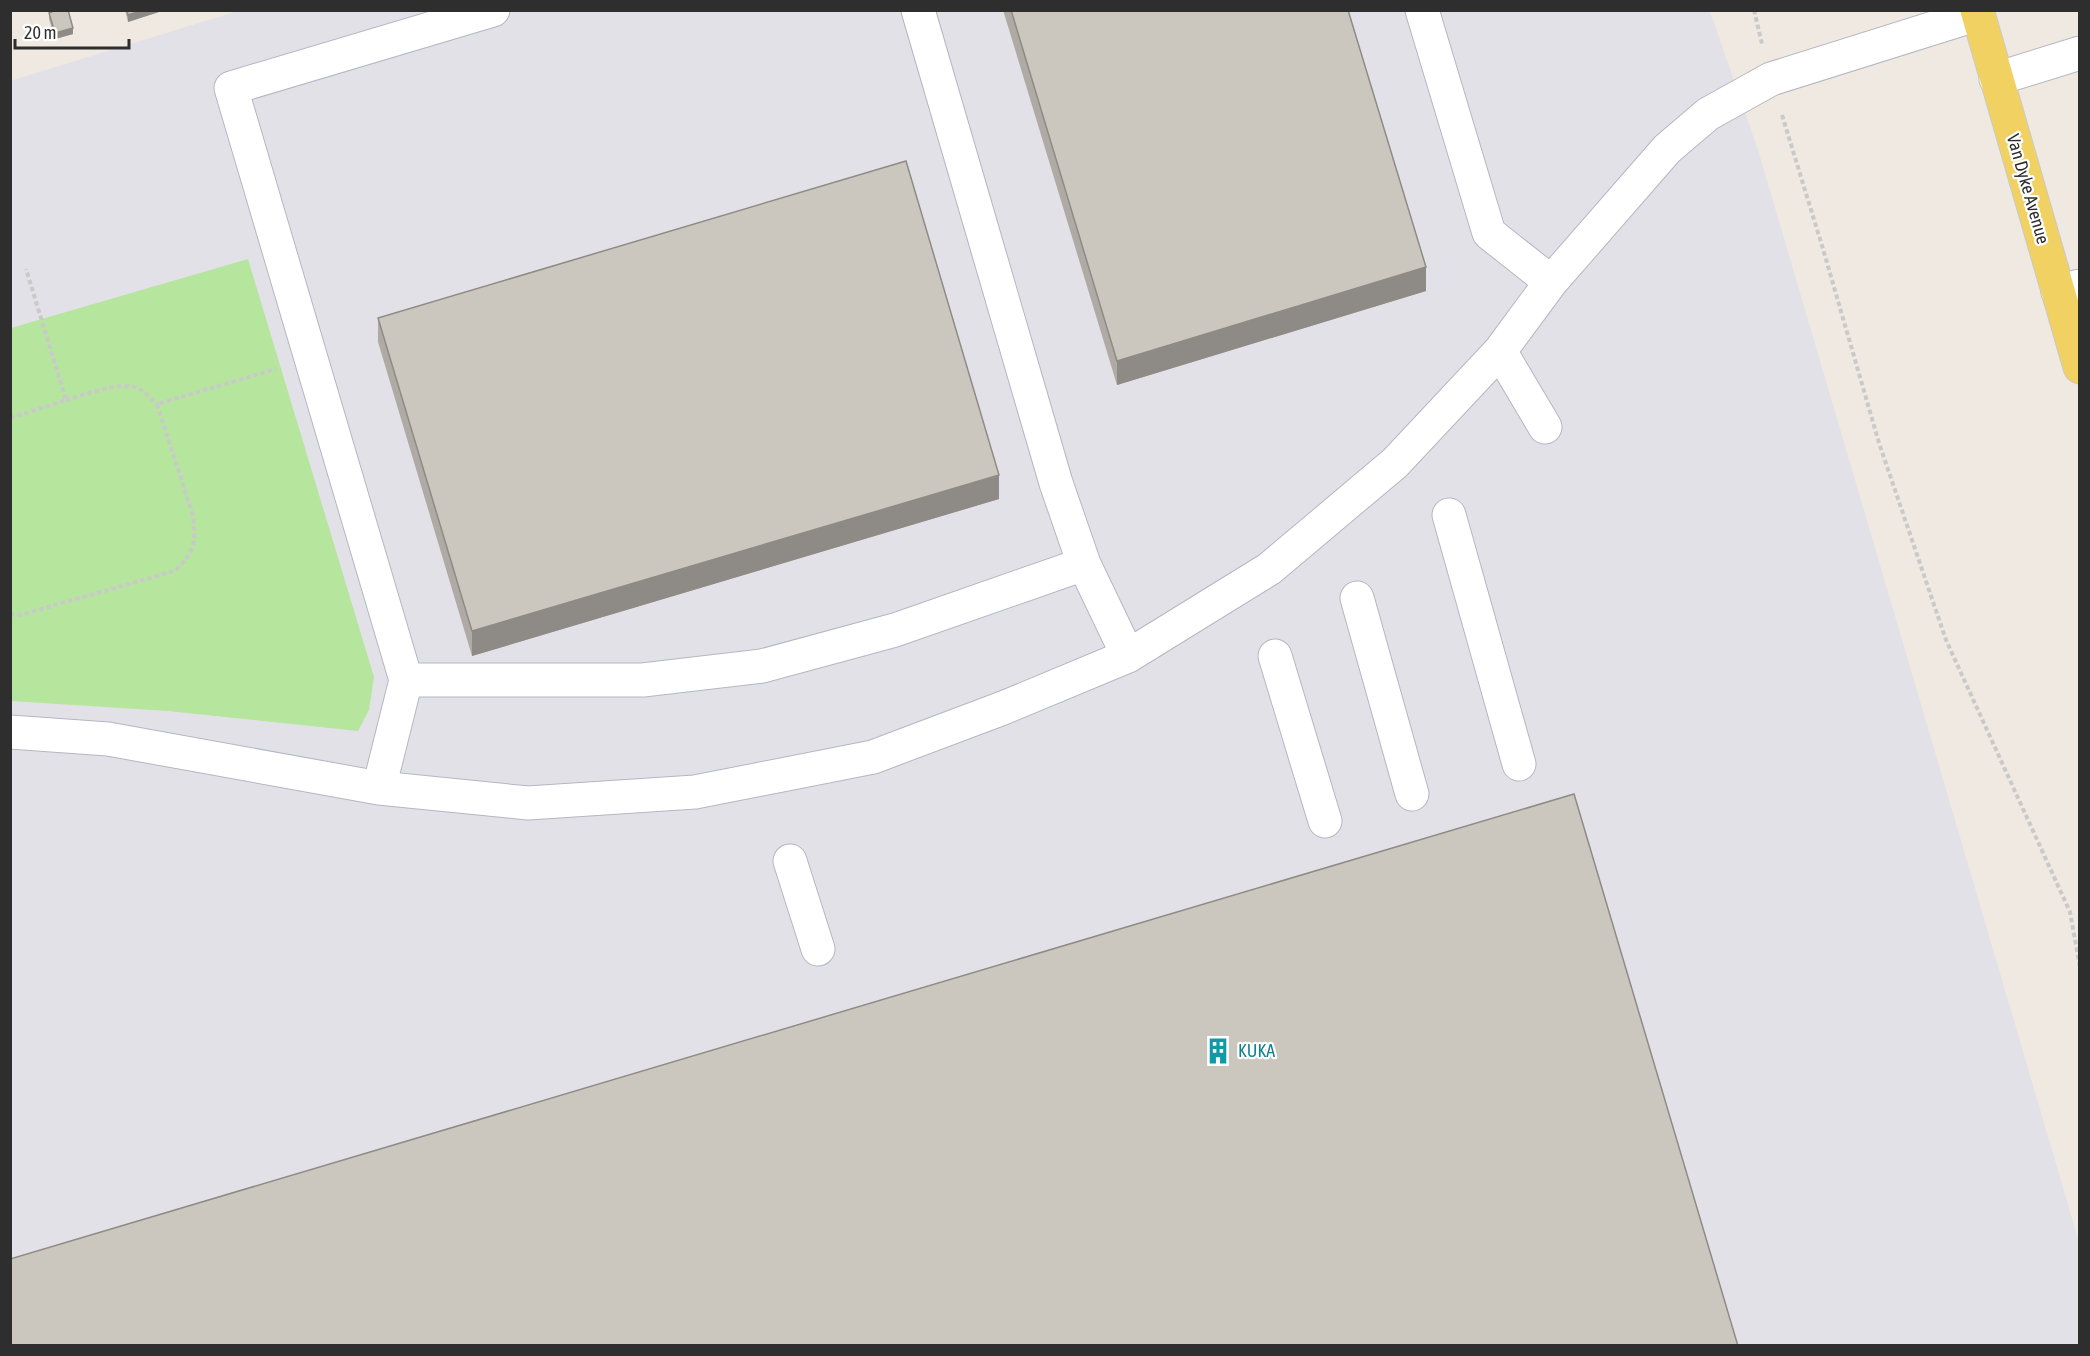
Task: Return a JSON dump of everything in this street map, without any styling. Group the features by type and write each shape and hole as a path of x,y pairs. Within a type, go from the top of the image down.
{"main road":[{"name":"Van Dyke Avenue","path":"1977,12 1996,79 2069,289 2079,367"}],"street":[{"path":"379,788 406,680 231,88 493,10"},
{"path":"918,10 1056,483 1084,564 1128,656"},
{"path":"1422,10 1489,233 1551,282"},
{"path":"10,732 108,739 379,788 528,803 695,792 873,757 1003,708 1128,656 1269,569 1395,463 1500,351 1551,282 1667,149 1708,114 1771,79 1977,12"},
{"path":"1996,79 2079,53"},
{"path":"1500,351 1545,427"},
{"path":"1449,515 1520,764"},
{"path":"406,680 643,680 762,666 894,630 1084,564"},
{"path":"1357,598 1412,794"},
{"path":"1275,657 1325,821"},
{"path":"790,861 818,949"}],"path":[{"path":"1754,10 1771,79 1879,443 1946,640 2070,912 2079,967"},
{"path":"26,269 66,400"},
{"path":"157,404 311,358"},
{"path":"10,418 102,390 123,387 138,388 157,404 193,516 195,532 193,549 186,561 174,571 20,615 10,614"}],"shaded area":[{"path":"241,10 1710,11 1759,153 2079,1242 2079,1345 11,1345 10,81"}],"green space":[{"path":"248,259 374,677 369,710 358,731 168,711 11,701 11,328"}],"building":[{"path":"56,10 68,10 73,28 55,33 49,13"},
{"path":"127,10 143,10 128,15"},
{"path":"1011,10 1348,10 1426,267 1117,361"},
{"path":"906,161 999,475 472,631 378,318"},
{"name":"KUKA","path":"1574,794 1738,1346 10,1346 10,1259"}],"place":[{"name":"KUKA","path":"1218,1051"}]}
